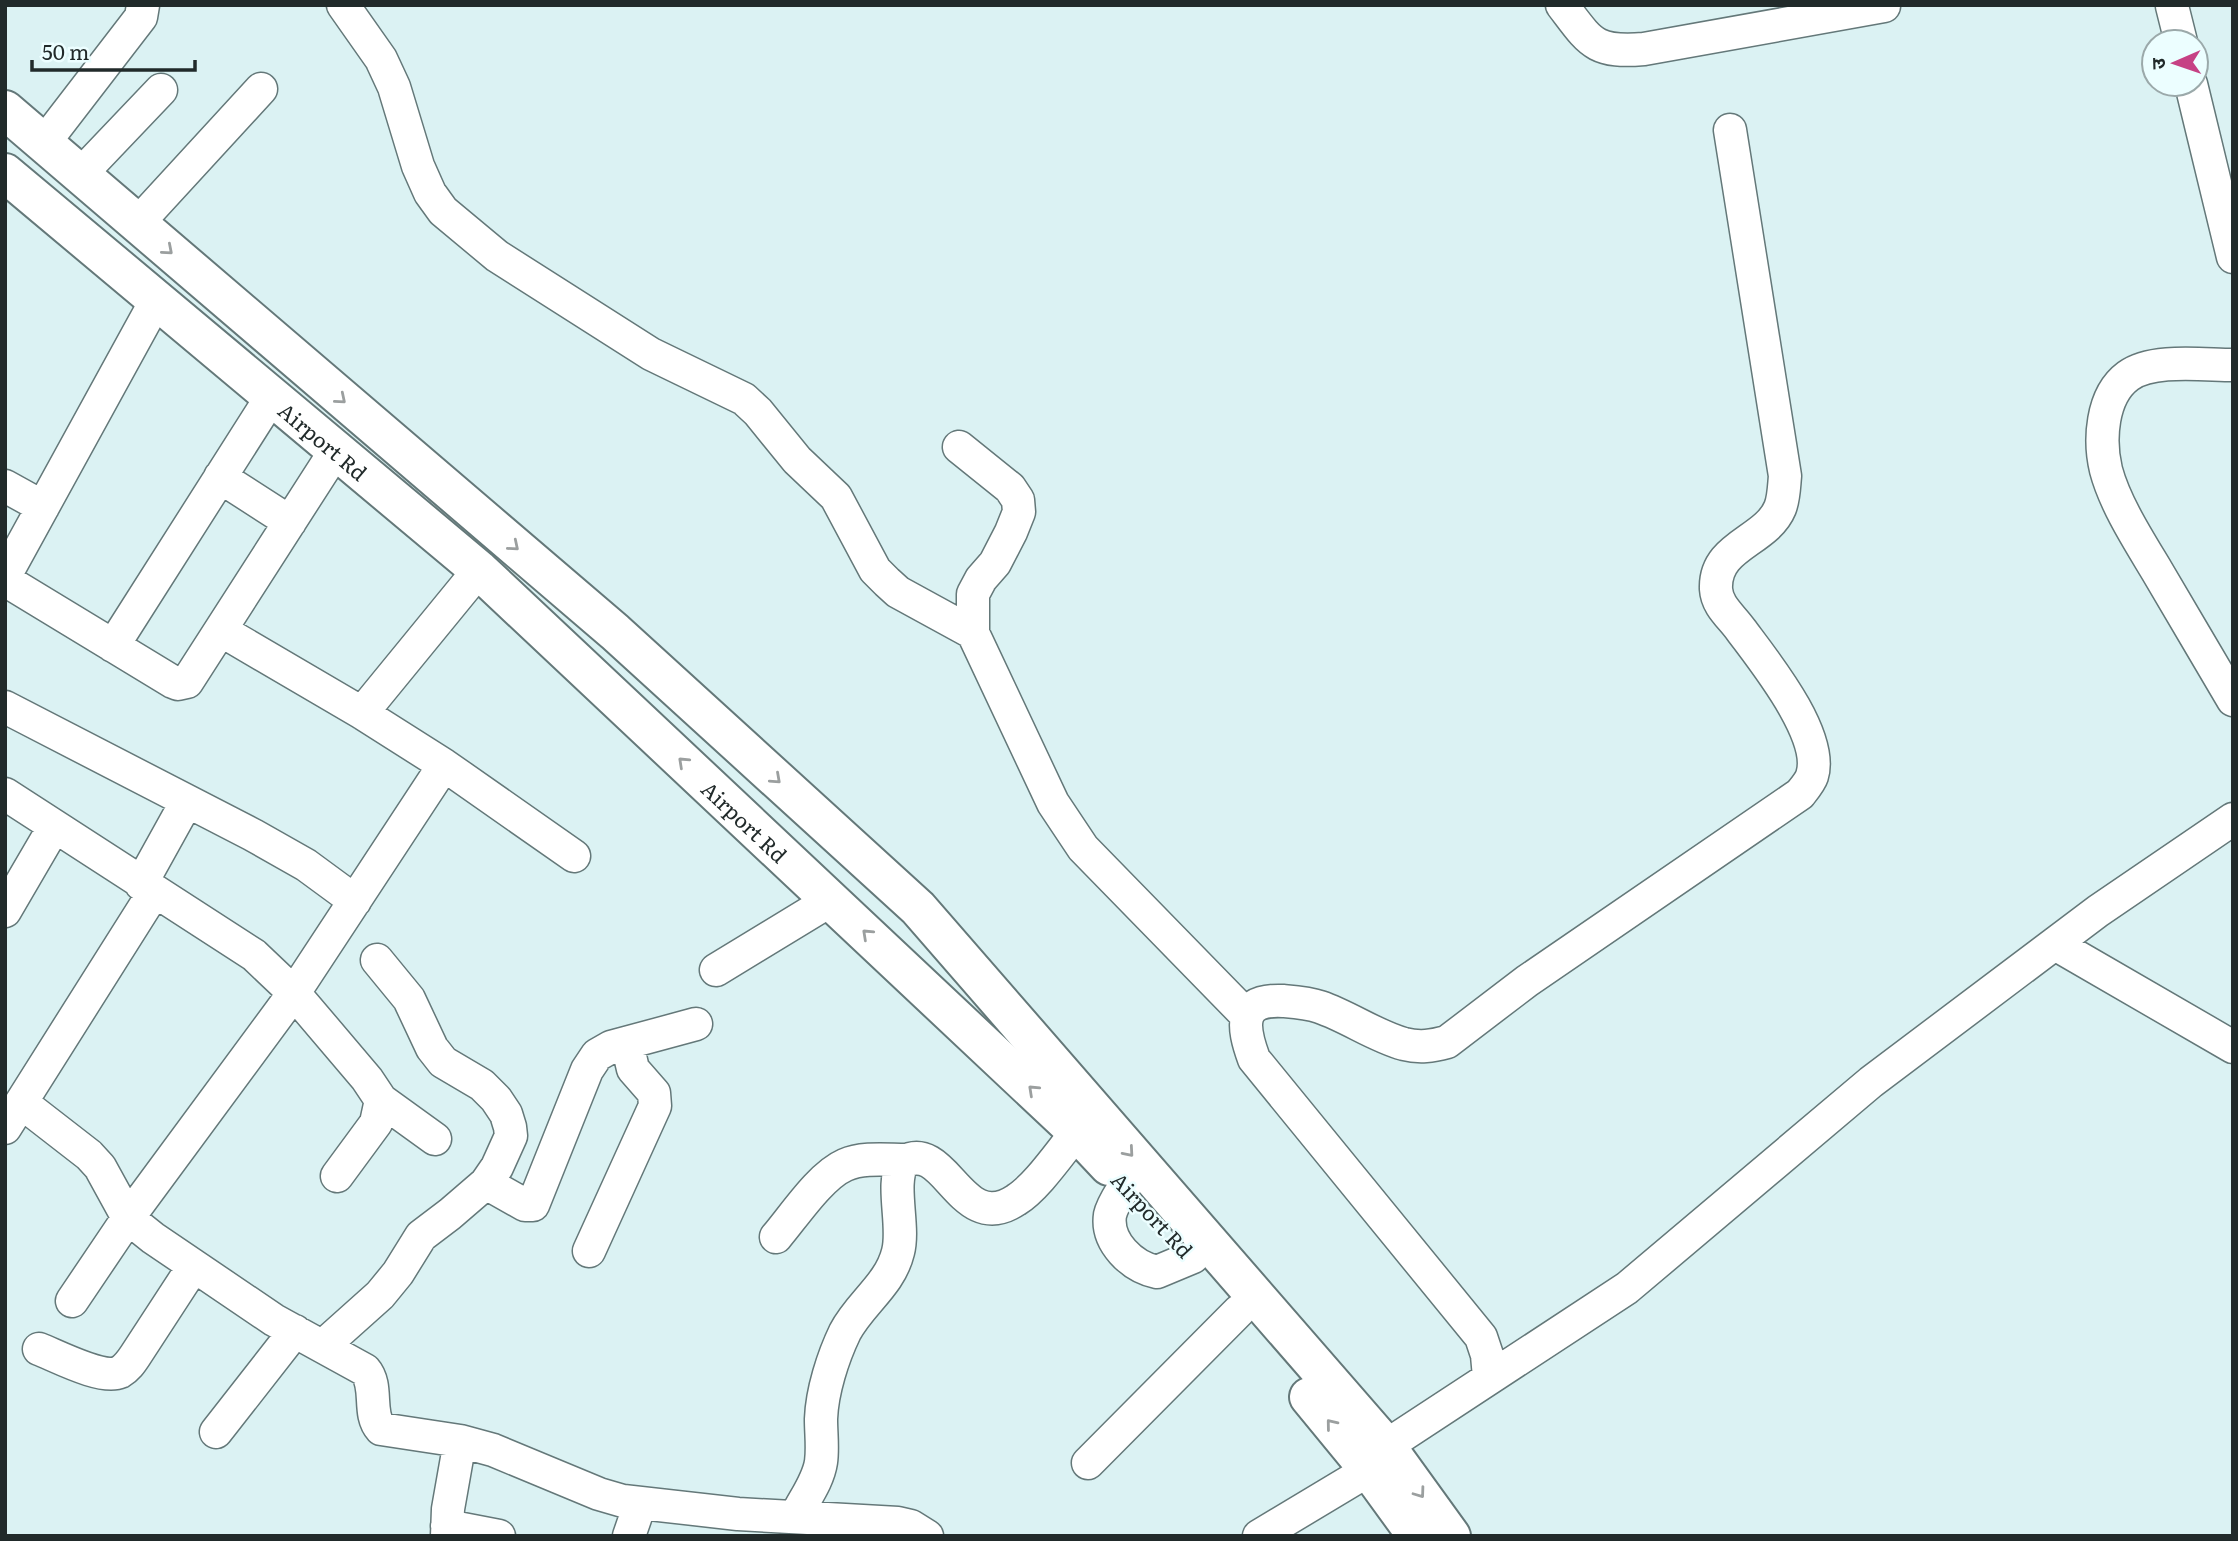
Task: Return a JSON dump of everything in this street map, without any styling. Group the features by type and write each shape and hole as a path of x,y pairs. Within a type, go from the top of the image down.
{"main road":[{"path":"5,110 615,632 918,908 1377,1458 1451,1536"},
{"name":"Airport Rd","path":"5,173 479,570 1077,1132 1377,1458 1417,1536"}],"street":[{"path":"44,144 141,17 144,5"},
{"path":"343,5 381,59 394,87 418,166 430,193 443,211 497,256 651,354 744,399 797,460 836,497 875,570 898,592 973,633"},
{"path":"1563,5 1586,37 1598,45 1616,51 1644,49 1884,6"},
{"path":"2172,6 2178,28"},
{"path":"137,224 261,89"},
{"path":"80,175 160,90"},
{"path":"2194,98 2233,257"},
{"path":"1489,1377 1488,1355 1481,1337 1254,1059 1249,1044 1247,1016 1254,1006 1262,1001 1288,1002 1317,1006 1404,1044 1433,1046 1447,1042 1527,981 1800,794 1812,775 1811,747 1803,720 1720,604 1716,589 1718,572 1726,556 1770,522 1780,510 1785,476 1730,130"},
{"path":"157,299 5,578 173,682 183,684 193,676 336,450"},
{"path":"2233,365 2159,365 2129,375 2117,386 2110,398 2103,444 2106,471 2130,527 2233,700"},
{"path":"113,646 272,396"},
{"path":"959,447 1010,488 1018,500 1019,512 995,563 981,579 973,594 973,633 1053,803 1083,848 1247,1016"},
{"path":"220,477 290,522"},
{"path":"5,486 43,507"},
{"path":"362,713 479,570"},
{"path":"222,631 362,713 444,765 574,856"},
{"path":"5,707 306,865 355,901"},
{"path":"72,1301 128,1218 294,993 444,765"},
{"path":"5,794 254,955 294,993 367,1079 381,1100 435,1139"},
{"path":"187,801 147,888 13,1115 89,1155 100,1167 128,1218 193,1266 295,1331 361,1366 368,1373 378,1427 460,1441 506,1454 600,1494 640,1504 738,1514 898,1523 911,1525 927,1536"},
{"path":"1259,1536 1377,1458 1489,1377 1627,1288 1871,1082 2098,911 2233,819"},
{"path":"5,911 54,827"},
{"path":"716,970 831,900"},
{"path":"2055,944 2233,1048"},
{"path":"323,1346 380,1296 421,1236 486,1183 498,1167 511,1136 506,1114 496,1099 482,1085 443,1062 432,1048 409,999 377,960"},
{"path":"486,1183 525,1205 533,1205 592,1062 603,1051 696,1024"},
{"path":"589,1251 655,1106 654,1093 633,1069 627,1043"},
{"path":"337,1176 376,1123 381,1100"},
{"path":"776,1237 833,1172 846,1164 860,1160 906,1160 915,1157 927,1159 971,1202 993,1209 1022,1195 1077,1132"},
{"path":"796,1516 819,1472 822,1404 845,1332 864,1304 883,1283 898,1253 899,1175 901,1165 906,1160"},
{"path":"39,1349 101,1373 119,1372 126,1368 135,1356 193,1266"},
{"path":"1088,1463 1239,1311"},
{"path":"216,1432 295,1331"},
{"path":"460,1441 447,1531 499,1536"},
{"path":"629,1536 640,1504"}]}
